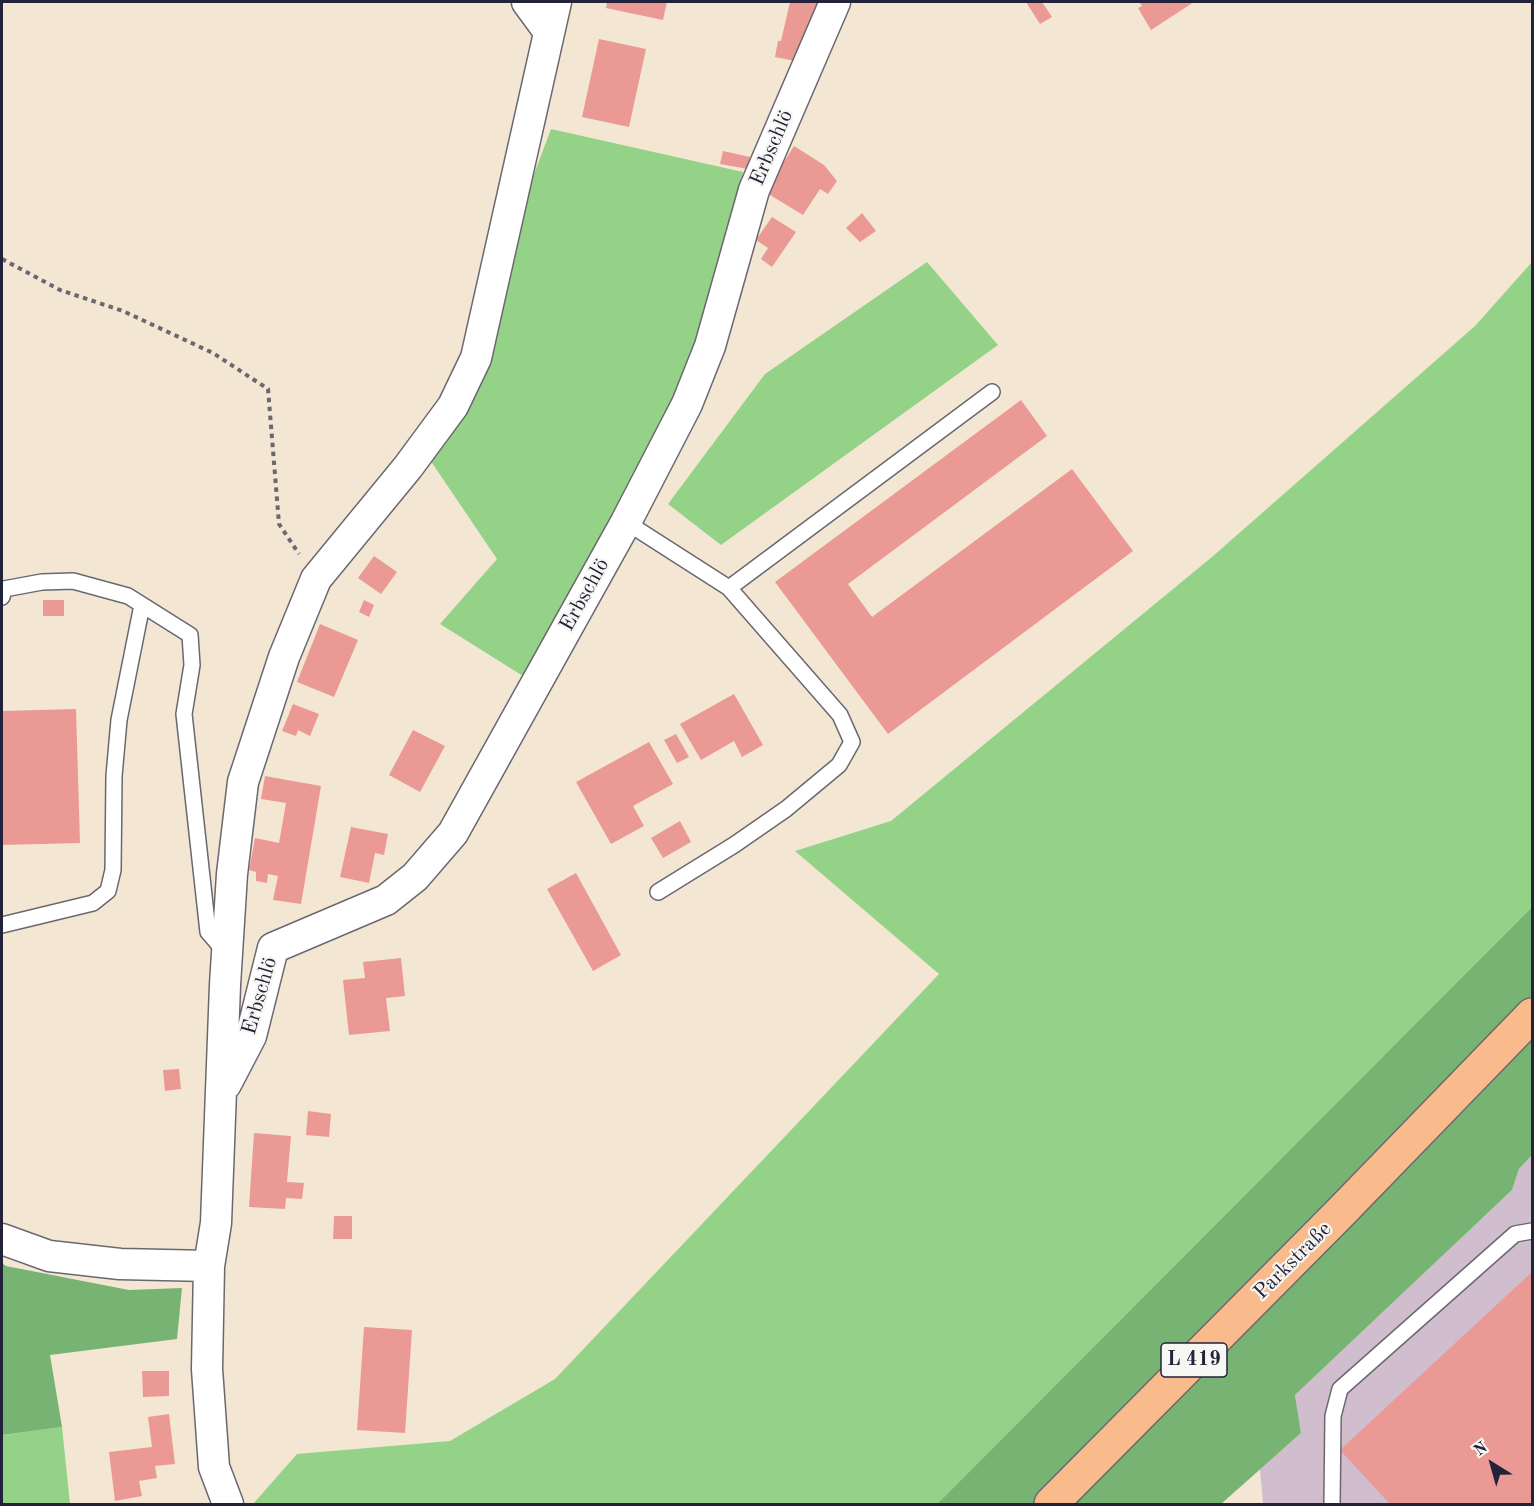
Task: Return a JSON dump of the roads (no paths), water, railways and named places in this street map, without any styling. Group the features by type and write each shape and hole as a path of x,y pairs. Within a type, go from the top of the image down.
{"main road":[{"name":"Parkstraße","path":"1051,1504 1533,1015"}],"street":[{"path":"527,2 549,32"},
{"name":"Erbschlö","path":"228,1504 214,1467 207,1369 209,1266 216,1223 232,874 243,782 284,657 316,579 408,467 453,406 476,358 556,2"},
{"name":"Erbschlö","path":"221,1093 251,1036 273,948 386,900 415,877 453,833 626,522 691,395 710,346 754,190 835,2"},
{"path":"2,1239 49,1256 120,1264 209,1266"}],"lane":[{"path":"729,588 992,392"},
{"path":"626,522 729,588 840,715 852,742 839,765 786,809 734,845 658,892"},
{"path":"2,597 4,589 42,582 73,581 129,596 190,634 192,665 184,714 208,932 227,954"},
{"path":"2,925 93,903 108,891 113,870 114,776 119,720 142,605"},
{"path":"1332,1504 1333,1416 1340,1389 1515,1234 1533,1231"}]}
